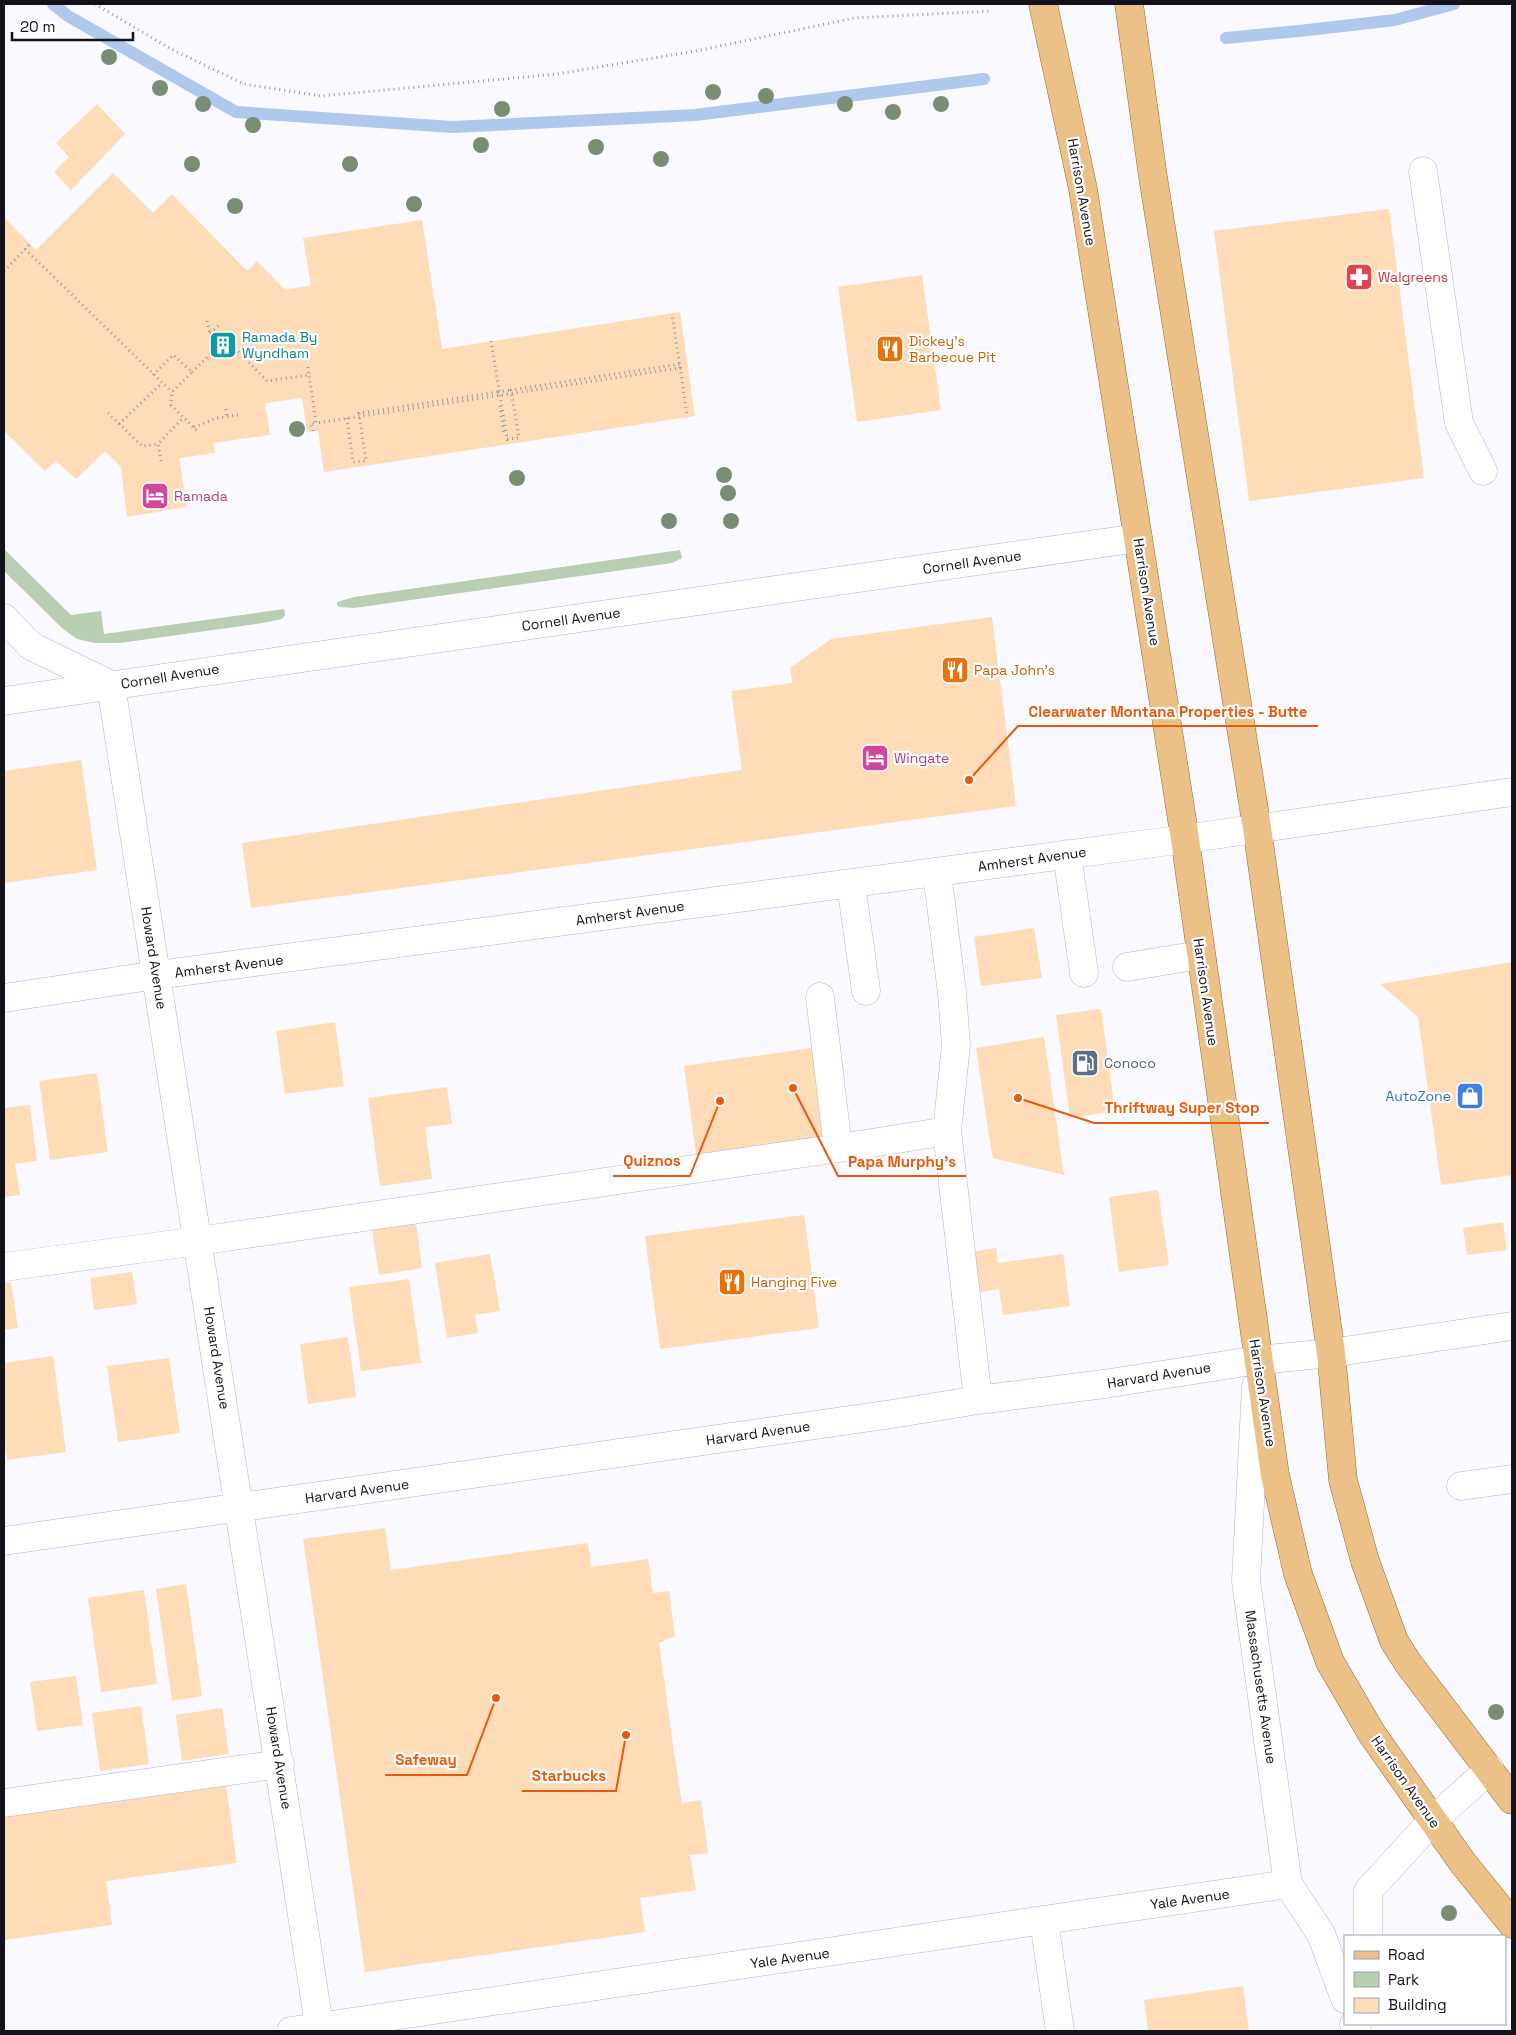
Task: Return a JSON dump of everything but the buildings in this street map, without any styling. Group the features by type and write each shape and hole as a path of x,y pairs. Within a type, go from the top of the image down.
{"main road":[{"name":"Harrison Avenue","path":"1043,4 1083,188 1185,839 1275,1475 1298,1574 1330,1662 1372,1734 1464,1863 1512,1924"},
{"path":"1129,4 1154,186 1257,828 1331,1354 1343,1480 1365,1562 1394,1641 1408,1663 1512,1800"}],"street":[{"path":"1423,171 1459,423 1483,471"},
{"name":"Cornell Avenue","path":"4,701 318,654 738,597 1138,538"},
{"path":"4,618 31,646 111,685"},
{"name":"Howard Avenue","path":"111,685 320,2029"},
{"name":"Amherst Avenue","path":"4,998 157,975 1185,839 1512,792"},
{"path":"1067,854 1084,973"},
{"path":"937,872 952,993 956,1044 947,1131 978,1400"},
{"path":"851,884 866,991"},
{"path":"1127,967 1200,955"},
{"path":"820,997 838,1148"},
{"path":"4,1267 198,1241 947,1131"},
{"name":"Harvard Avenue","path":"4,1541 892,1414 978,1400 1104,1384 1258,1360 1331,1354 1512,1326"},
{"name":"Massachusetts Avenue","path":"1258,1360 1246,1581 1288,1884 1321,1934 1344,1996"},
{"path":"1461,1486 1512,1479"},
{"path":"4,1803 280,1764"},
{"path":"1368,1935 1368,1891 1433,1820 1490,1769"},
{"name":"Yale Avenue","path":"291,2031 320,2029 1288,1884"},
{"path":"1044,1921 1060,2031"}],"path":[{"path":"95,4 171,49 244,84 321,96 557,74 696,51 854,18 990,11"},
{"path":"4,270 30,244"},
{"path":"25,250 172,392"},
{"path":"347,418 352,462 366,461 359,413 680,368 672,314"},
{"path":"207,321 214,350"},
{"path":"210,333 221,324"},
{"path":"199,433 172,405 172,392 226,339 267,381 310,375"},
{"path":"491,341 507,442 519,438 512,390"},
{"path":"153,375 174,355 192,372"},
{"path":"313,431 312,423 680,364 687,417"},
{"path":"308,367 316,423"},
{"path":"119,424 162,382"},
{"path":"499,393 504,435"},
{"path":"226,409 227,416"},
{"path":"108,413 142,446 158,444 183,418"},
{"path":"193,427 227,416 238,415"},
{"path":"158,444 161,461"}],"green space":[{"path":"4,549 71,615 101,611 104,634 284,609 285,615 282,619 263,623 120,643 95,643 77,639 63,629 4,571"},
{"path":"680,550 682,558 672,563 354,608 337,605 337,602 354,597"}],"waterway":[{"path":"53,4 68,16 236,112 452,127 695,115 984,79"},
{"path":"1226,38 1395,20 1454,4"}],"place":[{"name":"Walgreens","path":"1359,277"},
{"name":"Ramada By Wyndham","path":"223,345"},
{"name":"Dickey's Barbecue Pit","path":"890,349"},
{"name":"Ramada","path":"155,496"},
{"name":"Papa John's","path":"955,670"},
{"name":"Wingate","path":"875,758"},
{"name":"Clearwater Montana Properties - Butte","path":"969,780"},
{"name":"Conoco","path":"1085,1063"},
{"name":"Papa Murphy's","path":"793,1088"},
{"name":"AutoZone","path":"1470,1096"},
{"name":"Thriftway Super Stop","path":"1018,1098"},
{"name":"Quiznos","path":"720,1101"},
{"name":"Hanging Five","path":"732,1282"},
{"name":"Safeway","path":"496,1698"},
{"name":"Starbucks","path":"626,1735"}]}
